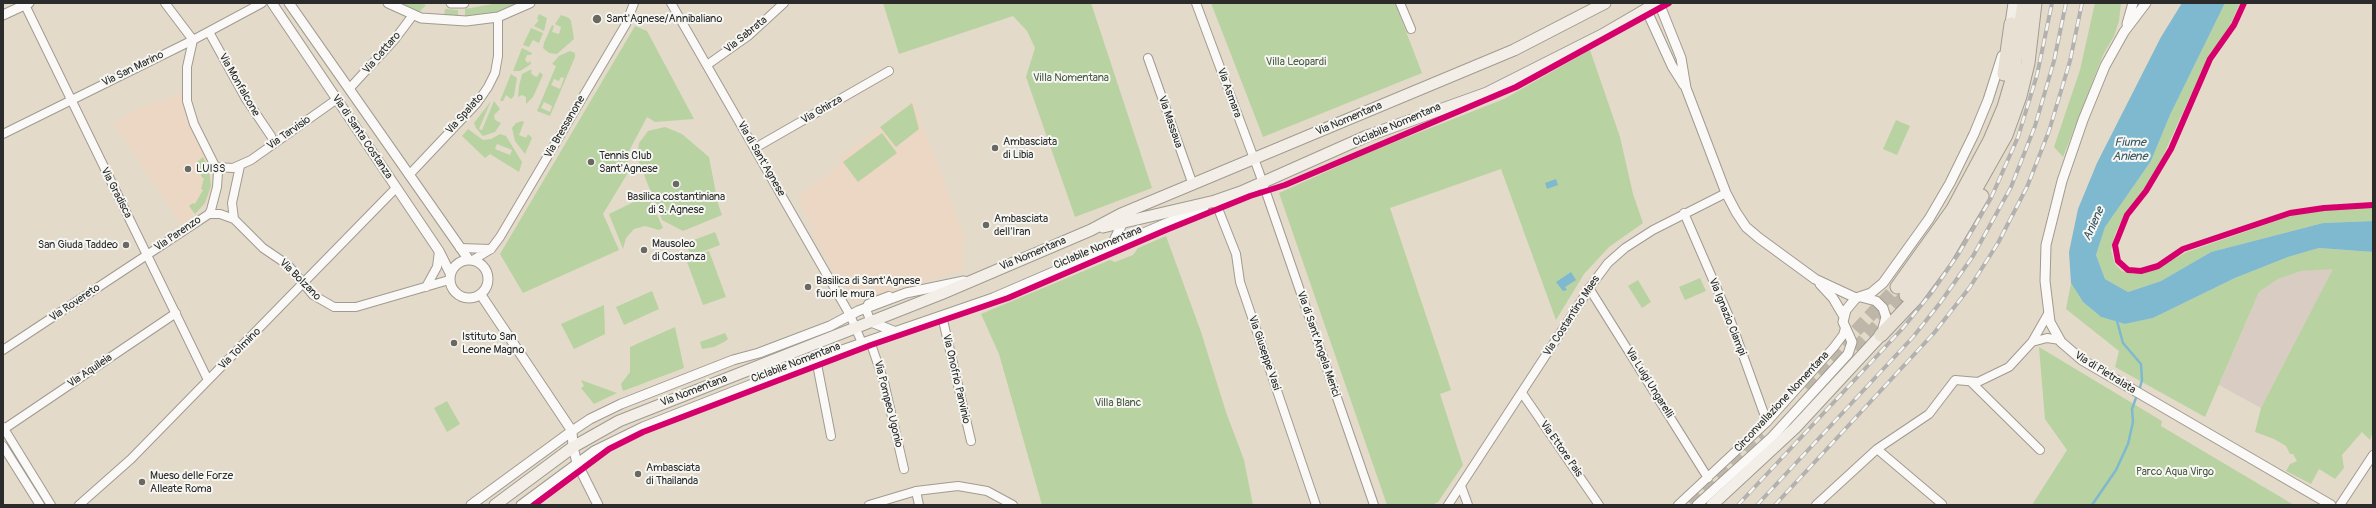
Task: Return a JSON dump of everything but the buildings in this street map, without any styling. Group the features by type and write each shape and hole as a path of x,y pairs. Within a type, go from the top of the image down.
{"highway":[{"path":"1916,262 1965,190 1995,130 2012,80 2024,3"},
{"path":"2031,42 2035,3"},
{"path":"1880,335 1916,298 1965,227 1995,170 2022,86 2041,3"},
{"path":"2006,135 1957,222 1901,291 1988,126 2004,77 2011,24"}],"main road":[{"name":"Via Nomentana","path":"495,505 573,448 608,427 640,412 871,322 1091,230 1121,214 1193,186 1514,50 1587,7 1605,3"},
{"name":"Via Nomentana","path":"1091,230 1158,216 1215,201 1262,183 1367,136 1495,90 1602,35 1658,3"},
{"path":"2011,24 2014,3"},
{"path":"1712,505 1795,428 1880,335"}],"street":[{"path":"165,3 193,40"},
{"name":"Via San Marino","path":"3,134 209,32 262,3"},
{"name":"Via di Santa Costanza","path":"272,3 439,251 450,276"},
{"name":"Via di Santa Costanza","path":"289,3 460,248 471,260"},
{"path":"388,3 413,15 444,21 466,21 498,18 530,3"},
{"path":"451,3 464,3"},
{"name":"Via Bressanone","path":"471,260 491,249 500,237 626,24 634,3"},
{"name":"Via di Sant'Agnese","path":"671,3 850,314 856,328"},
{"name":"Via Sabrata","path":"707,65 748,36 784,3"},
{"name":"Via Asmara","path":"1196,3 1262,183"},
{"path":"1400,3 1411,29"},
{"path":"1658,3 1681,58 1686,88"},
{"path":"2124,32 2133,3"},
{"path":"2124,32 2146,3"},
{"path":"3,15 27,4"},
{"name":"Via Gradisca","path":"27,4 70,100 148,255 208,380"},
{"path":"1646,9 1672,66 1686,88 1726,192 1736,212 1749,230 1815,279 1833,298 1843,315 1850,303 1861,296 1875,291 1888,278 1929,219 1952,178 1988,100 2011,24"},
{"name":"Via Cattaro","path":"349,89 395,39 413,15"},
{"name":"Via Spalato","path":"409,175 477,103 488,87 495,73 498,56 498,18"},
{"name":"Via Monfalcone","path":"209,32 246,99 271,136"},
{"name":"Via di Pietralata","path":"2124,32 2110,56 2095,89 2054,206 2048,236 2045,264 2048,314 2060,340 2076,355 2115,380 2331,505"},
{"path":"1660,38 1666,34 1672,34"},
{"name":"Via Parenzo","path":"193,40 187,67 189,108 194,124 216,167 217,188 209,214"},
{"name":"Via Massaua","path":"1148,58 1193,186"},
{"name":"Via Ghirza","path":"755,148 889,71"},
{"name":"Via Tarvisio","path":"240,166 337,99"},
{"path":"216,167 230,168 240,166 232,203 234,219"},
{"name":"Via di Sant'Angela Merici","path":"1262,183 1374,505"},
{"name":"Via Tolmino","path":"79,505 131,459 303,285 396,188"},
{"name":"Via Costantino Maes","path":"1448,505 1600,272 1619,253 1648,232 1726,192"},
{"name":"Via Nomentana","path":"521,505 577,463 608,443 643,426 816,360 993,298 1110,249 1215,201"},
{"name":"Via Giuseppe Vasi","path":"1215,201 1235,251 1240,282 1316,505"},
{"name":"Via Ignazio Ciampi","path":"1684,213 1735,333 1766,422"},
{"name":"Via Parenzo","path":"148,255 209,214 220,214 234,219"},
{"path":"1158,216 1178,219"},
{"name":"Via Bolzano","path":"234,219 263,248 288,265 303,285 324,303 345,308 426,287 450,276"},
{"path":"1110,249 1122,224"},
{"path":"460,248 491,249"},
{"path":"426,287 437,267 439,251"},
{"name":"Via Rovereto","path":"3,350 148,255"},
{"path":"471,260 481,264 488,275 488,284 481,295 471,299 460,297 452,290 450,276 460,262 471,260"},
{"name":"Via Nomentana","path":"471,505 590,419 630,400 734,360 759,353 830,326 850,314 906,293 975,279"},
{"path":"1815,279 1876,301 1883,308 1886,317 1880,335"},
{"name":"Via Luigi Ungarelli","path":"1589,288 1708,478"},
{"path":"481,295 572,431 573,448 577,463 598,505"},
{"path":"866,308 871,322 896,332"},
{"name":"Via Aquileia","path":"4,428 176,313"},
{"path":"1816,505 1877,449 1929,414 1955,380 1978,382 2004,371 2032,342 2048,314"},
{"name":"Circonvallazione Nomentana","path":"1678,505 1766,422 1834,347 1843,336 1843,315"},
{"name":"Via Onofrio Panvinio","path":"942,316 971,441"},
{"name":"Via Pompeo Ugonio","path":"856,328 866,342 884,382 904,469"},
{"name":"Circonvallazione Nomentana","path":"1697,505 1776,432 1843,360 1852,345 1851,337 1844,328"},
{"path":"2032,342 2047,338 2060,340"},
{"path":"816,360 831,436"},
{"path":"1971,382 2040,450"},
{"name":"Via Ettore Pais","path":"1522,393 1600,505"},
{"path":"4,428 51,505"},
{"path":"3,446 40,505"},
{"path":"1877,449 1942,504 1940,505"},
{"path":"2340,505 2373,455"},
{"path":"23,478 31,473"},
{"path":"869,505 916,491 941,487 969,486 996,495 1013,505"},
{"path":"1461,486 1468,505"},
{"path":"916,491 920,505"}],"shaded area":[{"path":"182,93 189,118 210,164 212,180 210,195 204,207 182,225 113,123 142,107"},
{"path":"914,101 964,236 962,257 964,269 853,302 812,235 815,232 797,197 841,164 838,159"},
{"path":"2320,268 2334,269 2261,408 2219,385 2259,292 2278,279 2301,271"}],"green space":[{"path":"399,3 419,3 426,5 419,12"},
{"path":"498,3 518,3 491,14 465,16 465,9"},
{"name":"Villa Nomentana","path":"883,3 1091,3 1152,188 1075,217 1026,77 1035,48 1027,31 1013,16 899,54"},
{"name":"Villa Leopardi","path":"1211,3 1395,3 1422,73 1263,137"},
{"path":"2095,3 2121,3 2119,21 2114,36 2103,55 2063,157 2054,147 2080,70"},
{"path":"2225,3 2240,3 2228,30 2210,53 2153,178 2124,216 2115,234 2111,250 2115,264 2122,271 2133,274 2146,273 2187,252 2296,214 2324,210 2373,207 2373,221 2323,223 2211,252 2161,281 2128,292 2105,279 2096,255 2105,226 2151,161 2170,115"},
{"path":"445,9 458,10 458,17 444,16"},
{"path":"539,14 547,18 544,31 534,26 539,20 537,19"},
{"path":"561,15 569,18 571,21 574,39 557,54 549,53 543,48 544,43 552,25 554,26 552,32 559,34 561,27 555,24"},
{"name":"Tennis Club Sant'Agnese","path":"635,26 647,31 694,119 655,122 647,117 628,153 629,171 603,214 619,250 523,293 500,254"},
{"path":"531,28 543,33 539,43 533,40 529,47 523,45"},
{"path":"522,48 532,53 531,55 527,55 525,60 528,63 530,61 531,64 520,71 513,71"},
{"path":"1590,50 1620,137 1633,194 1643,223 1609,247 1584,274 1556,320 1501,169 1390,208 1451,390 1440,394 1463,465 1438,502 1432,505 1387,505 1279,193 1372,151 1504,99"},
{"path":"570,51 575,53 575,57 550,116 537,111 556,66 552,64 559,56","holes":["561,77 564,78 560,89 551,85 554,79 559,81","544,102 552,106 550,112 541,108"]},
{"path":"532,70 531,73 534,76 537,77 540,72 543,75 533,97 526,104 526,97 522,95 518,97 519,86 522,74"},
{"path":"511,74 517,78 514,96 511,99 506,95 503,101 500,101"},
{"path":"491,101 479,129 482,130 494,101 500,109 494,115 495,120 501,123 495,132 483,136 476,128 474,123"},
{"path":"912,103 919,129 896,147 880,127"},
{"path":"1896,120 1910,126 1897,155 1883,149"},
{"path":"522,121 524,122 519,135 526,138 528,134 532,138 525,154 515,141 512,128 516,123"},
{"path":"665,127 682,134 709,157 718,204 722,215 683,231 662,220 637,157 639,143 648,131"},
{"path":"468,129 483,140 491,139 500,134 506,136 522,162 519,172 490,154 485,158 462,136","holes":["497,144 512,150 510,155 495,149"]},
{"path":"882,133 897,153 858,182 843,162"},
{"path":"203,157 209,170 211,186 205,203 195,214 189,206 193,203 195,204 203,190 201,189 204,178 202,178 200,172 202,171 196,163"},
{"path":"648,195 663,228 659,230 645,226 634,229 626,238 623,249 609,214"},
{"path":"715,232 720,245 691,256 686,243"},
{"name":"Villa Blanc","path":"1166,236 1201,332 1226,412 1244,460 1253,505 1042,505 999,354 981,314 1110,260 1115,262 1133,255 1138,248"},
{"path":"2319,248 2373,252 2373,431 2370,440 2362,432 2342,455 2344,468 2335,479 2319,469 2311,484 2286,471 2290,464 2297,461 2293,454 2290,454 2286,446 2274,439 2255,432 2261,408 2333,269 2301,271 2278,279 2259,292 2205,417 2115,367 2119,351 2066,309 2071,283 2083,302 2101,317 2125,324 2153,318 2235,278 2288,257"},
{"path":"709,251 726,297 703,305 686,259"},
{"path":"1700,278 1706,291 1685,300 1679,287"},
{"path":"1638,280 1651,302 1642,308 1628,286"},
{"path":"652,291 659,309 624,325 616,307"},
{"path":"604,305 605,334 574,349 561,324"},
{"path":"675,327 684,368 623,391 621,384 630,372 630,347"},
{"path":"725,333 728,339 724,342 714,347 702,349 700,342"},
{"name":"Parco Aqua Virgo","path":"2039,347 2162,421 2161,426 2294,505 2032,505 2067,450 2045,419"},
{"path":"581,380 617,393 594,404 581,388 584,386"},
{"path":"447,401 460,424 447,432 434,408"}],"water":[{"name":"Fiume Aniene","path":"2182,3 2225,3 2170,115 2151,161 2105,227 2096,255 2105,279 2128,292 2161,281 2211,252 2323,223 2373,221 2373,252 2319,248 2288,257 2235,278 2153,318 2125,324 2101,317 2083,302 2071,283 2069,252 2078,209 2097,163 2161,37"},
{"path":"1556,179 1558,185 1547,189 1545,183"},
{"path":"1571,272 1576,280 1565,287 1567,290 1563,291 1556,282"}],"waterway":[{"path":"2117,321 2123,343 2141,364 2142,380 2139,391"},
{"path":"2092,505 2116,470 2128,444 2133,422 2132,409 2137,395"}],"tunnel":[{"path":"1804,386 1897,287"},
{"path":"1842,363 1906,295"},
{"path":"1692,505 1760,432"}],"railway":[{"path":"1738,505 1902,329 1932,292 1959,253 1991,198 2018,137 2037,75 2052,3"},
{"path":"1757,505 1913,337 1940,303 1973,256 2011,187 2035,126 2054,61 2066,3"},
{"path":"1775,505 1934,333 1970,287 1998,243 2027,187 2049,131 2070,61 2082,3"}],"cycle path":[{"name":"Ciclabile Nomentana","path":"534,505 609,449 643,432 871,345 1008,298 1166,230 1250,196 1285,185 1516,87 1669,3"},
{"path":"2244,3 2234,25 2210,59 2171,149 2146,191 2127,215 2115,245 2118,261 2128,270 2141,271 2158,266 2183,249 2290,213 2324,208 2373,205"}],"place":[{"name":"Sant'Agnese/Annibaliano","path":"597,19"},
{"name":"Ambasciata di Libia","path":"995,148"},
{"name":"Tennis Club Sant'Agnese","path":"591,162"},
{"name":"LUISS","path":"188,169"},
{"name":"Basilica costantiniana di S. Agnese","path":"676,184"},
{"name":"Ambasciata dell'Iran","path":"986,225"},
{"name":"San Giuda Taddeo","path":"126,245"},
{"name":"Mausoleo di Costanza","path":"644,250"},
{"name":"Basilica di Sant'Agnese fuori le mura","path":"808,287"},
{"name":"Istituto San Leone Magno","path":"454,343"},
{"name":"Ambasciata di Thailanda","path":"638,474"},
{"name":"Mueso delle Forze Alleate Roma","path":"142,482"}],"water label":[{"name":"Aniene","path":"2094,224"}]}
